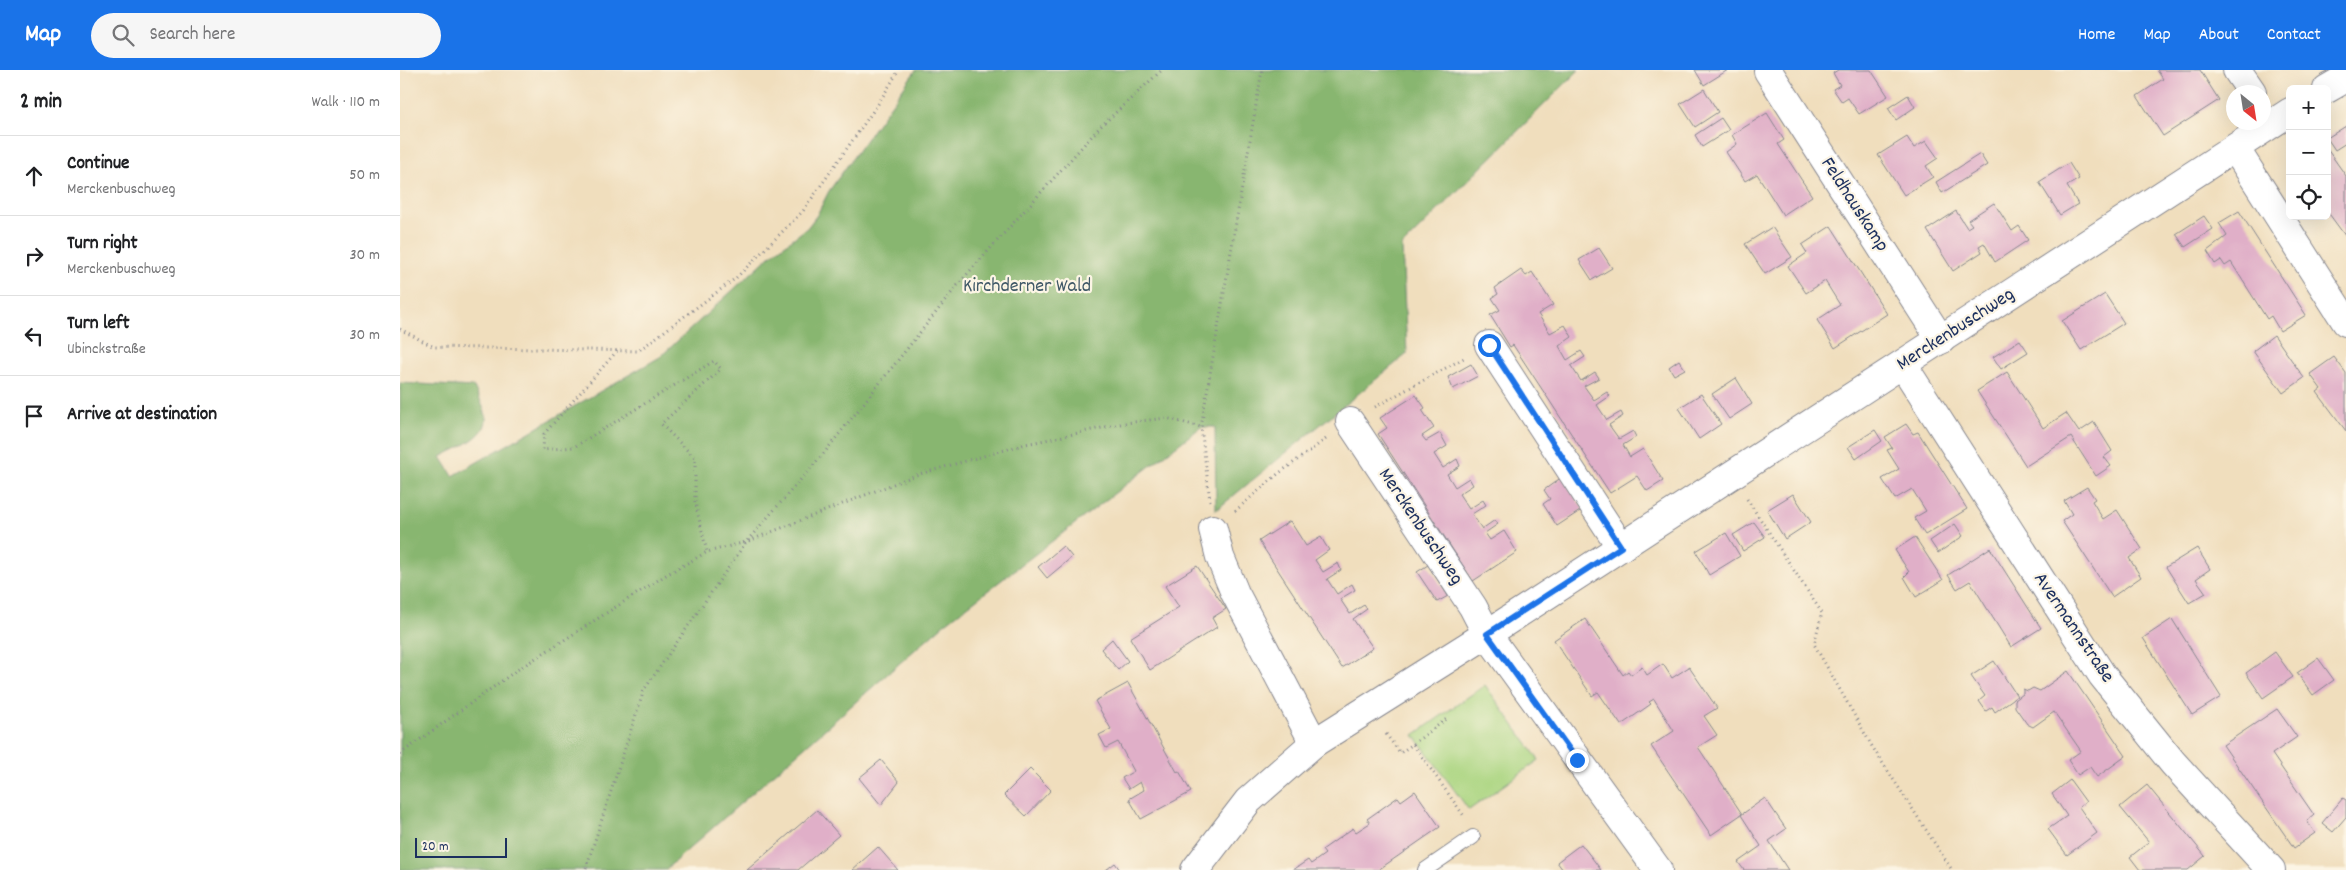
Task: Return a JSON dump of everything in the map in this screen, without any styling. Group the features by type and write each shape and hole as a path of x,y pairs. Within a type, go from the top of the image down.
{"street":[{"path":"2238,70 2248,85"},
{"name":"Feldhauskamp","path":"1768,71 1941,340"},
{"path":"2331,87 2346,78"},
{"name":"Merckenbuschweg","path":"1195,870 1248,801 1314,743 1487,634 2235,148 2275,115"},
{"path":"2235,148 2346,322"},
{"path":"1489,345 1621,547"},
{"name":"Avermannstraße","path":"1903,364 2102,675 2173,763 2271,870"},
{"name":"Merckenbuschweg","path":"1350,422 1473,607 1487,634"},
{"path":"1214,529 1220,556 1235,593 1314,743"},
{"path":"1487,634 1658,870"}],"lane":[{"path":"1425,870 1473,837"}],"path":[{"path":"400,329 434,347 638,352 736,278 796,218 878,104 899,70"},
{"path":"580,870 586,869 644,690 746,542 824,453 962,281 1100,127 1162,70"},
{"path":"1214,529 1201,426 1262,70"},
{"path":"616,351 544,434 542,450 574,447 714,361 721,369 661,424 694,458 695,502 707,552"},
{"path":"400,754 517,670 666,575 707,552 746,542 916,476 1026,444 1125,423 1166,418 1201,426"},
{"path":"1732,475 1822,613 1814,644 1873,748 1952,870"},
{"path":"1388,737 1400,753 1448,718"},
{"path":"1413,744 1463,813"}],"green space":[{"name":"Kirchderner Wald","path":"916,70 1579,70 1402,246 1407,354 1216,510 1215,427 1201,427 943,625 665,870 400,870 400,383 474,387 485,413 485,424 477,437 441,457 453,476 660,357 770,256 807,228 817,215 829,191"},
{"path":"1485,685 1539,760 1469,810 1414,735"}],"building":[{"path":"1695,70 1728,70 1704,85"},
{"path":"1838,70 1871,70 1888,96 1859,114 1848,98 1842,102 1833,89 1840,85 1833,73"},
{"path":"2157,70 2200,70 2219,100 2163,136 2137,96 2163,79"},
{"path":"1704,89 1718,112 1695,127 1680,104"},
{"path":"1908,95 1915,107 1896,120 1888,108"},
{"path":"1767,113 1784,140 1778,144 1812,196 1783,215 1757,174 1745,181 1726,152 1737,144 1732,135"},
{"path":"1721,118 1729,130 1702,147 1695,135"},
{"path":"2346,126 2346,143 2335,150 2331,144 2331,135"},
{"path":"1907,137 1914,148 1926,141 1938,158 1926,166 1933,177 1904,195 1878,155"},
{"path":"1980,154 1987,165 1942,193 1936,182"},
{"path":"2331,155 2346,176 2346,237 2331,216"},
{"path":"2069,163 2079,179 2067,186 2078,204 2060,215 2039,182"},
{"path":"1994,203 2012,231 2019,226 2028,240 1995,262 1984,243 1979,246 1982,252 1953,271 1927,230 1956,211 1967,228 1972,225 1968,220"},
{"path":"2239,211 2306,315 2280,331 2271,316 2267,319 2231,262 2225,266 2221,260 2215,264 2207,251 2227,236 2219,223"},
{"path":"2204,216 2213,229 2185,247 2176,234"},
{"path":"1831,226 1887,314 1835,348 1817,320 1840,305 1825,281 1806,293 1788,266 1807,253 1802,245"},
{"path":"1772,227 1792,257 1765,274 1745,244"},
{"path":"1599,248 1612,268 1592,280 1579,260"},
{"path":"1521,270 1526,276 1532,272 1553,305 1538,314 1550,333 1565,325 1572,337 1559,346 1567,360 1581,351 1585,357 1571,366 1581,381 1595,372 1599,378 1584,386 1594,400 1607,392 1610,396 1597,405 1607,420 1621,412 1623,416 1609,425 1619,439 1633,431 1636,437 1623,445 1630,457 1643,449 1663,481 1647,491 1637,476 1610,493 1513,345 1510,347 1490,315 1500,310 1492,298 1498,294 1495,288"},
{"path":"2105,294 2124,323 2081,350 2062,321"},
{"path":"2274,335 2304,378 2283,393 2253,351"},
{"path":"2020,340 2028,352 2001,369 1993,357"},
{"path":"2334,357 2346,373 2346,431 2317,392 2321,389 2310,374"},
{"path":"1679,360 1685,369 1674,375 1669,367"},
{"path":"1471,364 1478,376 1453,389 1448,377"},
{"path":"2007,372 2043,428 2066,413 2079,432 2094,422 2112,451 2104,457 2111,466 2096,476 2071,437 2026,466 1977,391"},
{"path":"1736,378 1752,404 1729,419 1712,394"},
{"path":"1701,394 1721,424 1699,439 1679,408"},
{"path":"1416,395 1425,408 1422,410 1434,428 1422,436 1426,441 1440,433 1447,446 1434,454 1443,468 1457,459 1460,466 1447,474 1455,487 1469,478 1473,485 1459,494 1469,509 1483,500 1486,505 1472,514 1482,529 1495,520 1498,524 1485,533 1490,540 1504,531 1517,552 1473,581 1378,434 1387,428 1380,418"},
{"path":"1906,424 1913,434 1918,432 1967,509 1925,535 1914,518 1926,511 1912,489 1895,499 1882,479 1899,469 1887,450 1892,448 1885,437"},
{"path":"1875,430 1882,441 1856,459 1848,447"},
{"path":"1562,477 1583,509 1557,526 1543,504 1550,499 1544,490"},
{"path":"2087,487 2095,499 2092,501 2103,519 2117,510 2142,549 2129,558 2141,577 2112,597 2062,521 2072,514 2064,501"},
{"path":"1793,494 1811,522 1785,539 1767,510"},
{"path":"1290,521 1306,546 1321,537 1329,550 1315,560 1323,572 1338,563 1341,570 1327,579 1337,594 1352,584 1355,590 1340,599 1350,614 1364,605 1367,609 1353,619 1373,648 1342,668 1259,541"},
{"path":"1754,522 1765,537 1743,551 1733,535"},
{"path":"1955,524 1963,536 1938,553 1930,541"},
{"path":"1726,533 1740,556 1709,575 1696,551"},
{"path":"1915,537 1943,580 1916,597 1904,577 1909,572 1895,550"},
{"path":"1063,546 1072,557 1047,578 1038,567"},
{"path":"1990,548 2041,628 2011,647 1970,581 1957,589 1948,575"},
{"path":"2197,548 2210,569 2196,579 2206,593 2189,603 2166,567"},
{"path":"1428,565 1448,596 1437,602 1417,572"},
{"path":"1197,566 1226,609 1212,618 1217,627 1150,670 1130,638 1179,607 1165,586"},
{"path":"1585,619 1623,675 1628,671 1631,675 1642,667 1647,675 1663,664 1672,678 1689,667 1717,708 1704,716 1717,735 1698,747 1742,814 1711,835 1651,746 1674,731 1654,699 1649,702 1651,704 1621,725 1598,692 1592,696 1554,640"},
{"path":"2172,619 2221,697 2192,715 2143,638"},
{"path":"1112,639 1128,661 1118,670 1101,649"},
{"path":"2275,652 2293,677 2263,698 2246,673"},
{"path":"2318,658 2334,680 2313,695 2297,673"},
{"path":"1994,661 2017,696 1995,712 1992,707 1986,711 1979,701 1985,696 1971,676"},
{"path":"2068,671 2126,756 2097,777 2090,767 2078,775 2068,760 2081,751 2054,712 2033,727 2027,724 2015,707 2015,700 2023,694 2023,689 2028,691 2033,688 2040,691"},
{"path":"1128,683 1177,772 1179,771 1191,792 1141,819 1129,799 1144,790 1140,782 1129,789 1122,778 1134,771 1118,742 1106,748 1099,735 1111,729 1095,701"},
{"path":"2277,709 2297,737 2272,754 2314,815 2307,821 2315,833 2294,848 2223,745"},
{"path":"881,760 899,782 881,805 859,778"},
{"path":"1030,769 1051,790 1026,816 1004,795"},
{"path":"2070,780 2086,802 2079,807 2097,833 2067,855 2048,829 2067,816 2052,794"},
{"path":"2147,785 2205,856 2188,870 2140,870 2130,857 2149,842 2120,807"},
{"path":"1415,791 1440,827 1378,870 1293,870 1308,860 1311,864 1325,854 1322,850 1353,828 1356,832 1370,823 1367,819 1398,797 1401,801"},
{"path":"1765,798 1786,829 1769,841 1788,870 1744,870 1738,862 1761,846 1741,815"},
{"path":"2343,798 2346,800 2346,817 2333,832 2322,823"},
{"path":"817,810 839,835 798,870 747,870"},
{"path":"1581,844 1601,870 1563,870 1557,862"},
{"path":"878,847 898,870 852,870"},
{"path":"1115,863 1120,870 1106,870"}],"route":[{"path":"1489,345 1621,547 1487,634 1577,760"}]}
